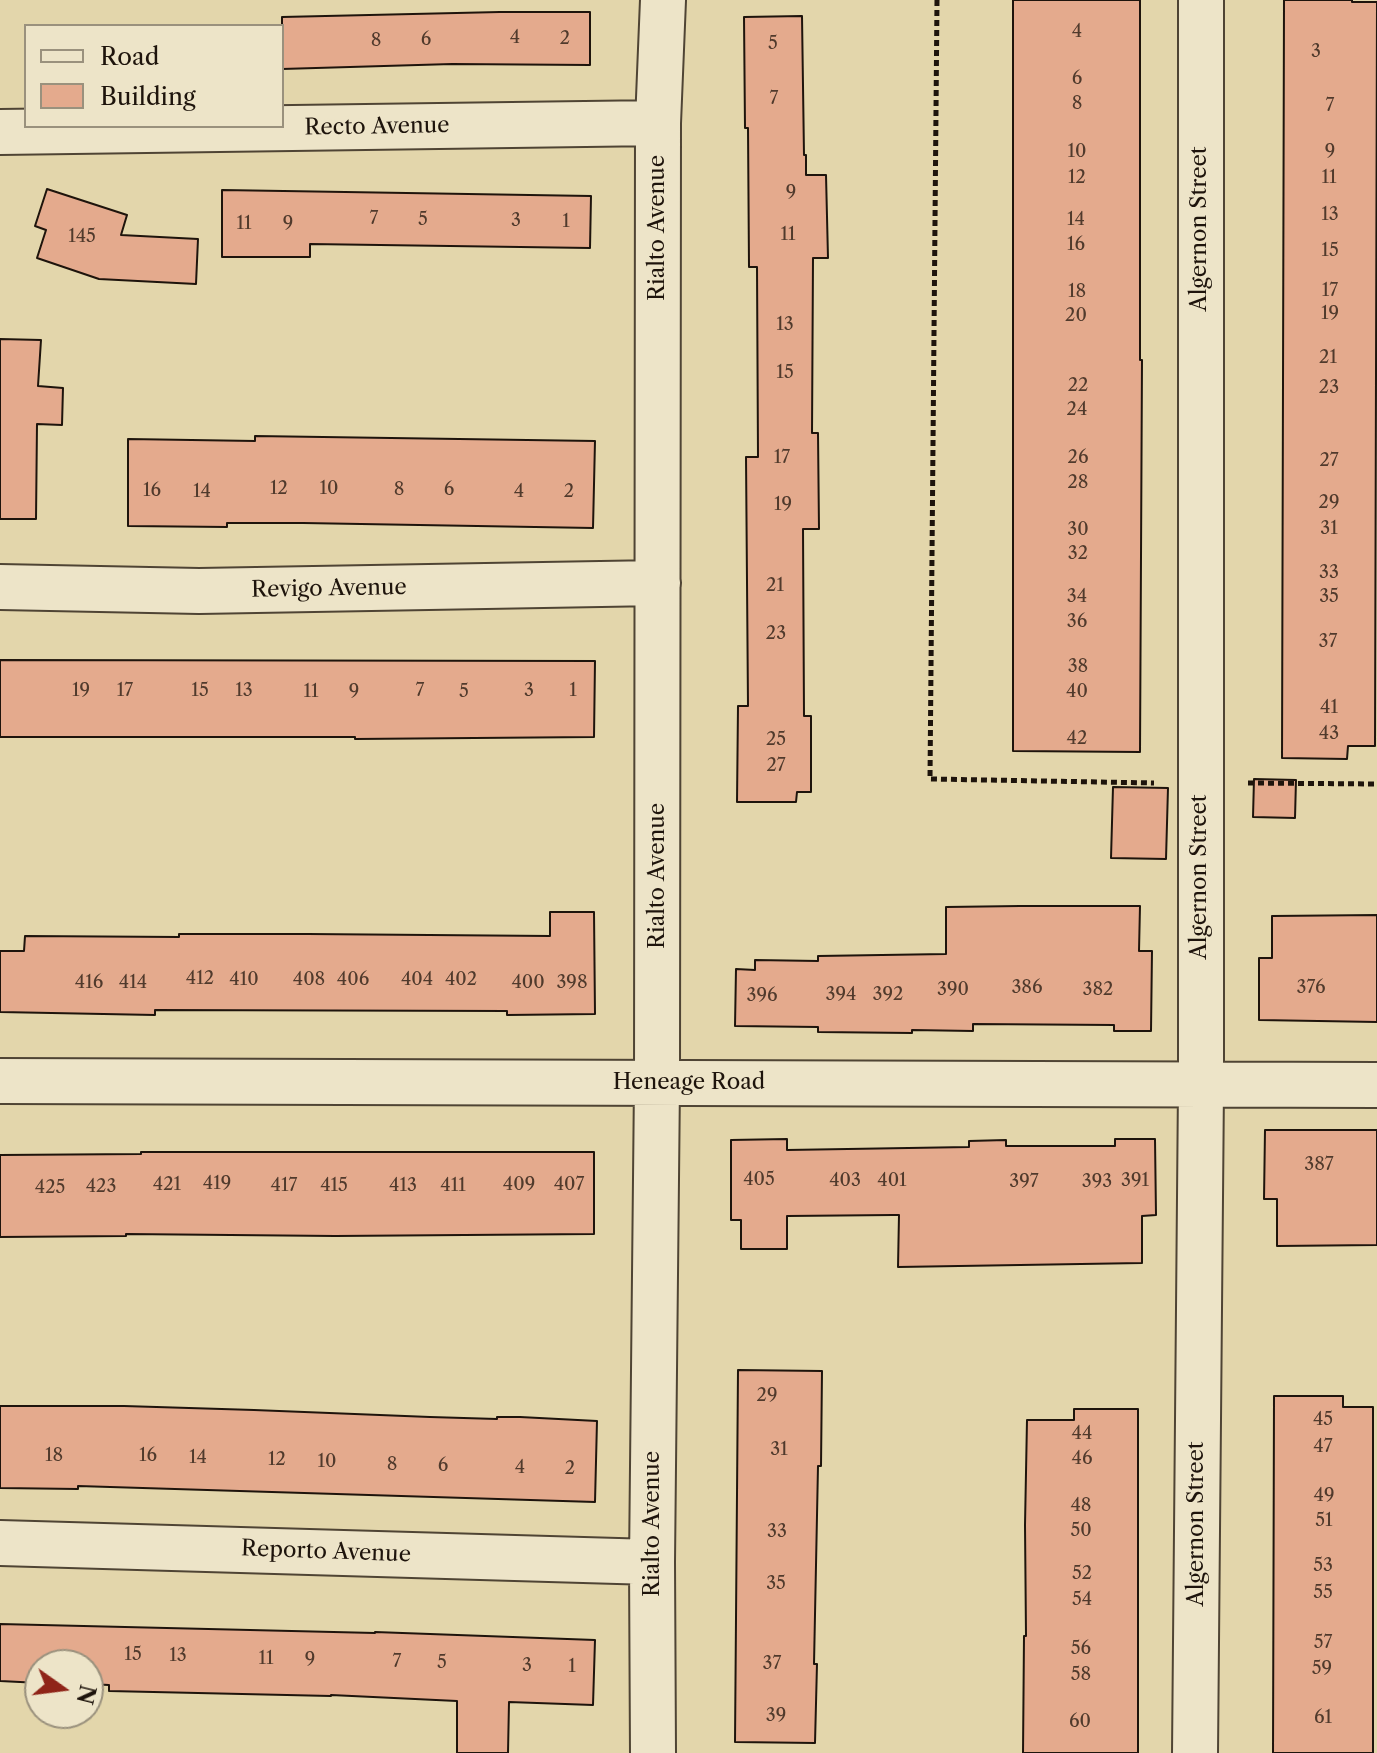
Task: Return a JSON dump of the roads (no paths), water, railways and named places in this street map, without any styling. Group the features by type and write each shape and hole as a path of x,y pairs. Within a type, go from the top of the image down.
{"street":[{"name":"Rialto Avenue","path":"653,1753 658,123 663,0"},
{"name":"Algernon Street","path":"1195,1753 1201,1086 1201,0"},
{"name":"Recto Avenue","path":"0,132 658,123"},
{"name":"Revigo Avenue","path":"0,587 199,591 658,583"},
{"name":"Heneage Road","path":"0,1081 1377,1085"},
{"name":"Reporto Avenue","path":"0,1543 652,1562"}]}
